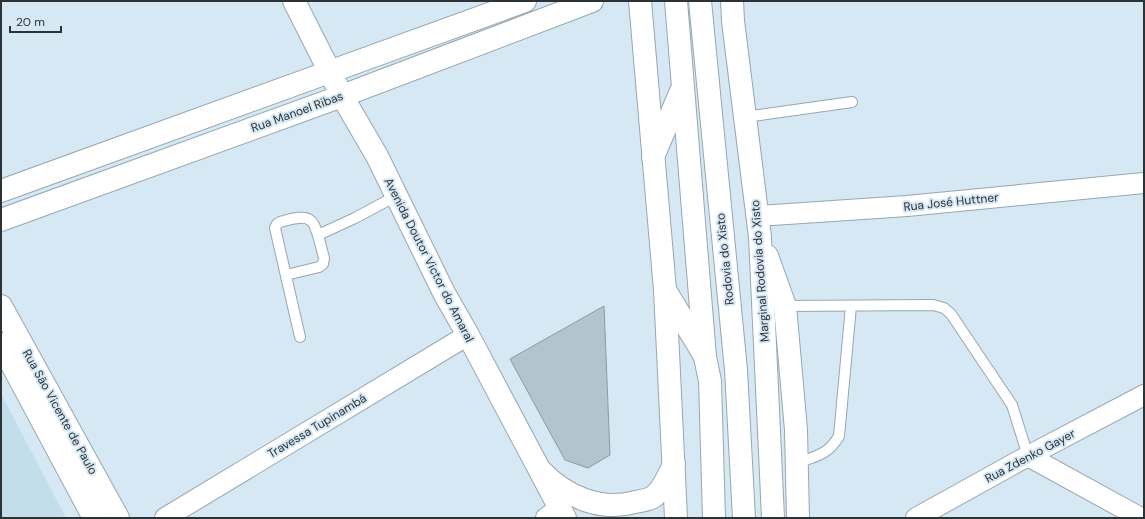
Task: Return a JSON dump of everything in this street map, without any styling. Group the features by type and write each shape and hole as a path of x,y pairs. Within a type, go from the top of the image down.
{"main road":[{"name":"Avenida Doutor Victor do Amaral","path":"294,1 342,96 377,156 444,293 541,471 557,514"},
{"path":"1,191 331,72 501,5 525,1"},
{"name":"Rua Manoel Ribas","path":"1,220 342,96 592,1"},
{"path":"640,1 665,290 674,464 675,518"},
{"path":"676,1 706,357 710,381 714,518"},
{"name":"Rodovia do Xisto","path":"700,1 736,370 744,518"},
{"path":"733,11 746,1"},
{"name":"Marginal Rodovia do Xisto","path":"733,11 758,226 774,518"},
{"path":"653,157 683,88"},
{"path":"758,226 786,306 796,430 798,518"},
{"path":"665,290 706,357"},
{"name":"Rua São Vicente de Paulo","path":"1,306 118,518"},
{"name":"Rua São Vicente de Paulo","path":"1,344 94,518"},
{"path":"541,471 559,488 570,494 594,503 619,505 653,497 670,473 674,464"},
{"path":"644,500 666,508 675,518"}],"street":[{"name":"Rua José Huttner","path":"758,226 908,206 1144,183"},
{"name":"Travessa Tupinambá","path":"165,518 468,335"},
{"name":"Rua Zdenko Gayer","path":"916,518 1028,456 1144,395"},
{"path":"1028,456 1141,518"}],"lane":[{"path":"745,117 852,102"},
{"path":"318,235 355,218 396,196"},
{"path":"286,275 319,267 324,264 324,258 318,235 312,221 307,218 280,222 275,228 300,337"},
{"path":"786,306 933,305 944,308 952,314 1012,405 1028,456"},
{"path":"797,463 826,452 834,446 839,436 851,306"}],"shaded area":[{"path":"1,394 66,518 1,518"}],"building":[{"path":"604,306 610,455 588,468 565,460 510,359"}]}
